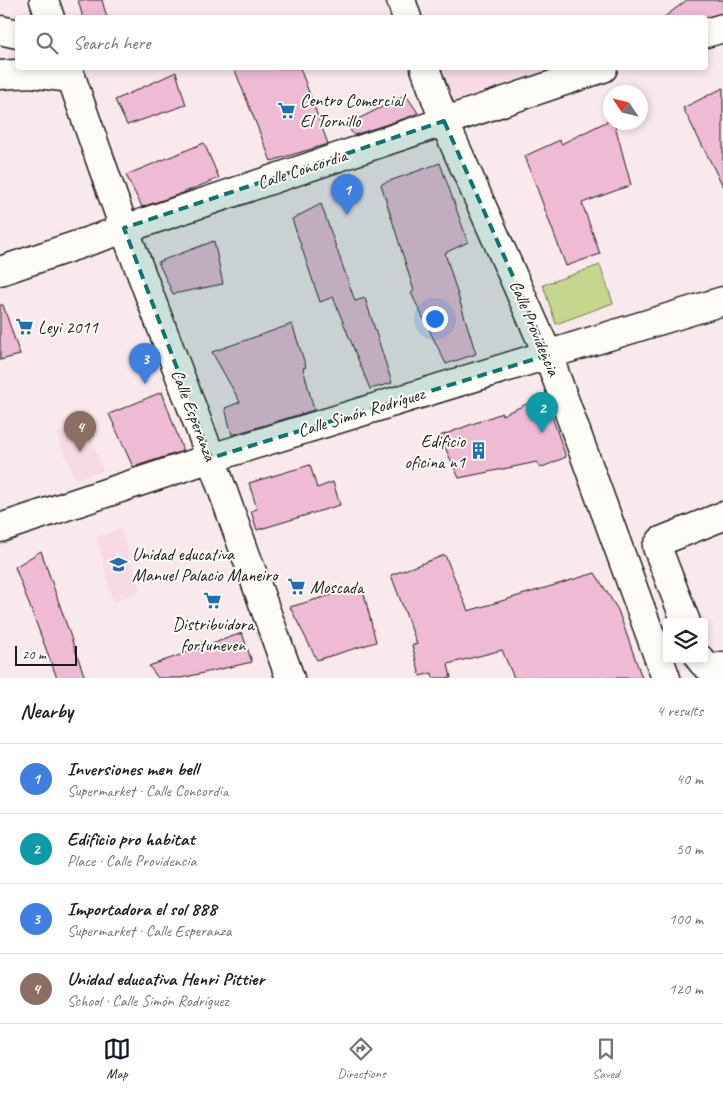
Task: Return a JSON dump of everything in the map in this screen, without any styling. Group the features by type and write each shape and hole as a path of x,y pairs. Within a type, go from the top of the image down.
{"street":[{"path":"44,0 49,15"},
{"path":"400,0 406,15"},
{"path":"708,32 723,28"},
{"path":"0,30 15,33"},
{"name":"Calle Providencia","path":"426,70 444,122 548,356 666,678"},
{"name":"Calle Concordia","path":"0,271 597,70"},
{"path":"0,75 69,73"},
{"name":"Calle Esperanza","path":"69,73 124,228 211,458 290,678"},
{"name":"Calle Simón Rodríguez","path":"0,528 211,458 723,301"},
{"path":"684,618 657,547 661,541 723,516"},
{"path":"704,663 707,667 714,669 723,666"}],"highlighted area":[{"path":"444,121 548,355 211,458 124,228"}],"shaded area":[{"path":"440,70 559,70 455,108"},
{"path":"86,422 103,471 75,479 57,433"},
{"name":"Unidad educativa Manuel Palacio Maneiro","path":"120,528 141,590 113,602 97,538"}],"green space":[{"path":"600,265 613,303 556,324 543,285"}],"building":[{"path":"78,0 102,0 106,15 82,15"},
{"path":"687,0 723,0 723,13 708,17 708,15 667,15"},
{"path":"235,70 301,70 328,144 271,161"},
{"path":"176,72 186,105 127,125 115,100"},
{"path":"723,88 723,186 683,108"},
{"path":"406,95 418,113 354,135 346,125"},
{"path":"603,123 603,130 616,130 631,185 582,203 600,254 566,266 525,156 560,140 561,144"},
{"path":"204,143 219,178 142,207 126,175"},
{"path":"440,163 468,242 445,253 476,354 446,364 411,293 414,291 381,184"},
{"path":"321,204 355,301 365,298 392,383 370,389 333,297 320,302 292,219"},
{"path":"214,241 223,284 173,294 158,262"},
{"path":"0,305 3,305 20,355 0,360"},
{"path":"292,324 306,367 303,368 314,410 232,435 225,408 240,402 212,352"},
{"path":"162,392 183,451 133,467 109,414"},
{"path":"545,396 566,457 540,468 537,462 459,478 440,436 502,413 502,415"},
{"path":"310,465 317,488 333,482 340,505 257,530 251,511 257,509 249,483"},
{"path":"41,551 85,678 57,678 15,567"},
{"path":"445,555 468,611 595,573 618,610 642,678 514,678 502,650 448,664 451,678 433,678 432,673 420,676 412,645 417,644 391,575"},
{"path":"362,586 376,642 317,660 290,607"},
{"path":"242,633 252,662 181,678 158,678 149,666"}],"place":[{"name":"Centro Comercial El Tornillo","path":"286,110"},
{"name":"Inversiones men bell","path":"347,215"},
{"name":"Leyi 2011","path":"24,327"},
{"name":"Importadora el sol 888","path":"145,384"},
{"name":"Edificio pro habitat","path":"542,433"},
{"name":"Edificio oficina n1","path":"479,451"},
{"name":"Unidad educativa Henri Pittier","path":"80,452"},
{"name":"Unidad educativa Manuel Palacio Maneiro","path":"118,564"},
{"name":"Moscada","path":"296,587"},
{"name":"Distribuidora fortuneven","path":"213,601"}]}
